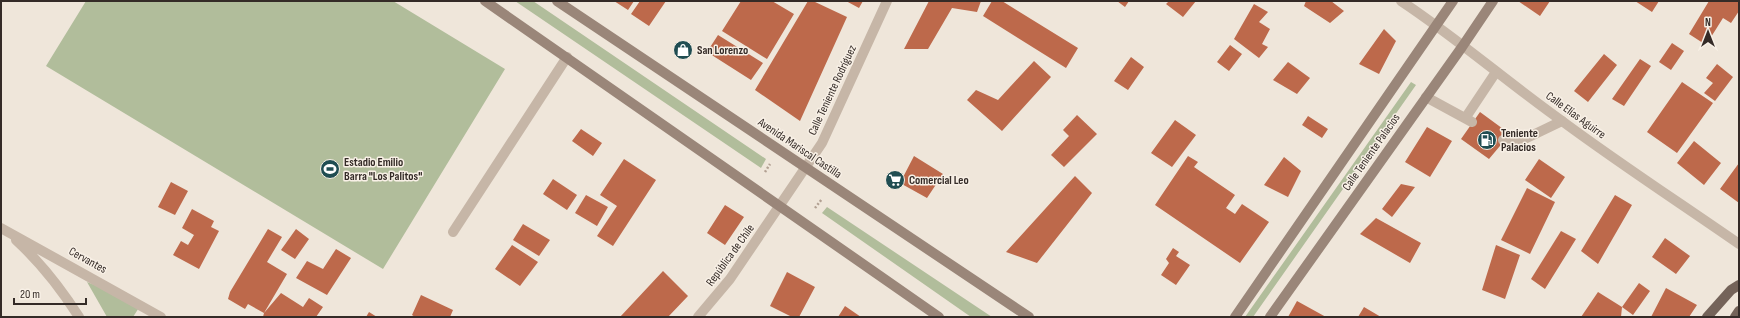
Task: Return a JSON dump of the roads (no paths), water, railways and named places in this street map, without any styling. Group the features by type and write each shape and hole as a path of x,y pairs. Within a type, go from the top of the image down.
{"main road":[{"path":"485,1 939,317"},
{"name":"Avenida Mariscal Castilla","path":"557,1 1029,317"},
{"name":"Calle Teniente Palacios","path":"1235,317 1453,1"},
{"name":"Calle Teniente Palacios","path":"1270,317 1493,1"},
{"path":"1707,317 1731,290 1739,285"},
{"path":"1735,317 1739,311"}],"street":[{"name":"Calle Teniente Rodríguez","path":"780,205 822,144 886,1"},
{"name":"Calle Elías Aguirre","path":"1402,1 1437,25 1462,47 1562,122 1739,244"},
{"path":"453,232 567,58"},
{"path":"1426,97 1469,120 1496,72"},
{"path":"1503,140 1516,143 1562,122"},
{"name":"República de Chile","path":"698,317 730,279 780,205"},
{"path":"3,229 36,259 58,284 79,317"},
{"name":"Cervantes","path":"3,229 86,273 161,317"}],"place":[{"name":"San Lorenzo","path":"683,50"},
{"name":"Teniente Palacios","path":"1487,140"},
{"name":"Estadio Emilio Barra \"Los Palitos\"","path":"330,169"},
{"name":"Comercial Leo","path":"895,180"}]}
